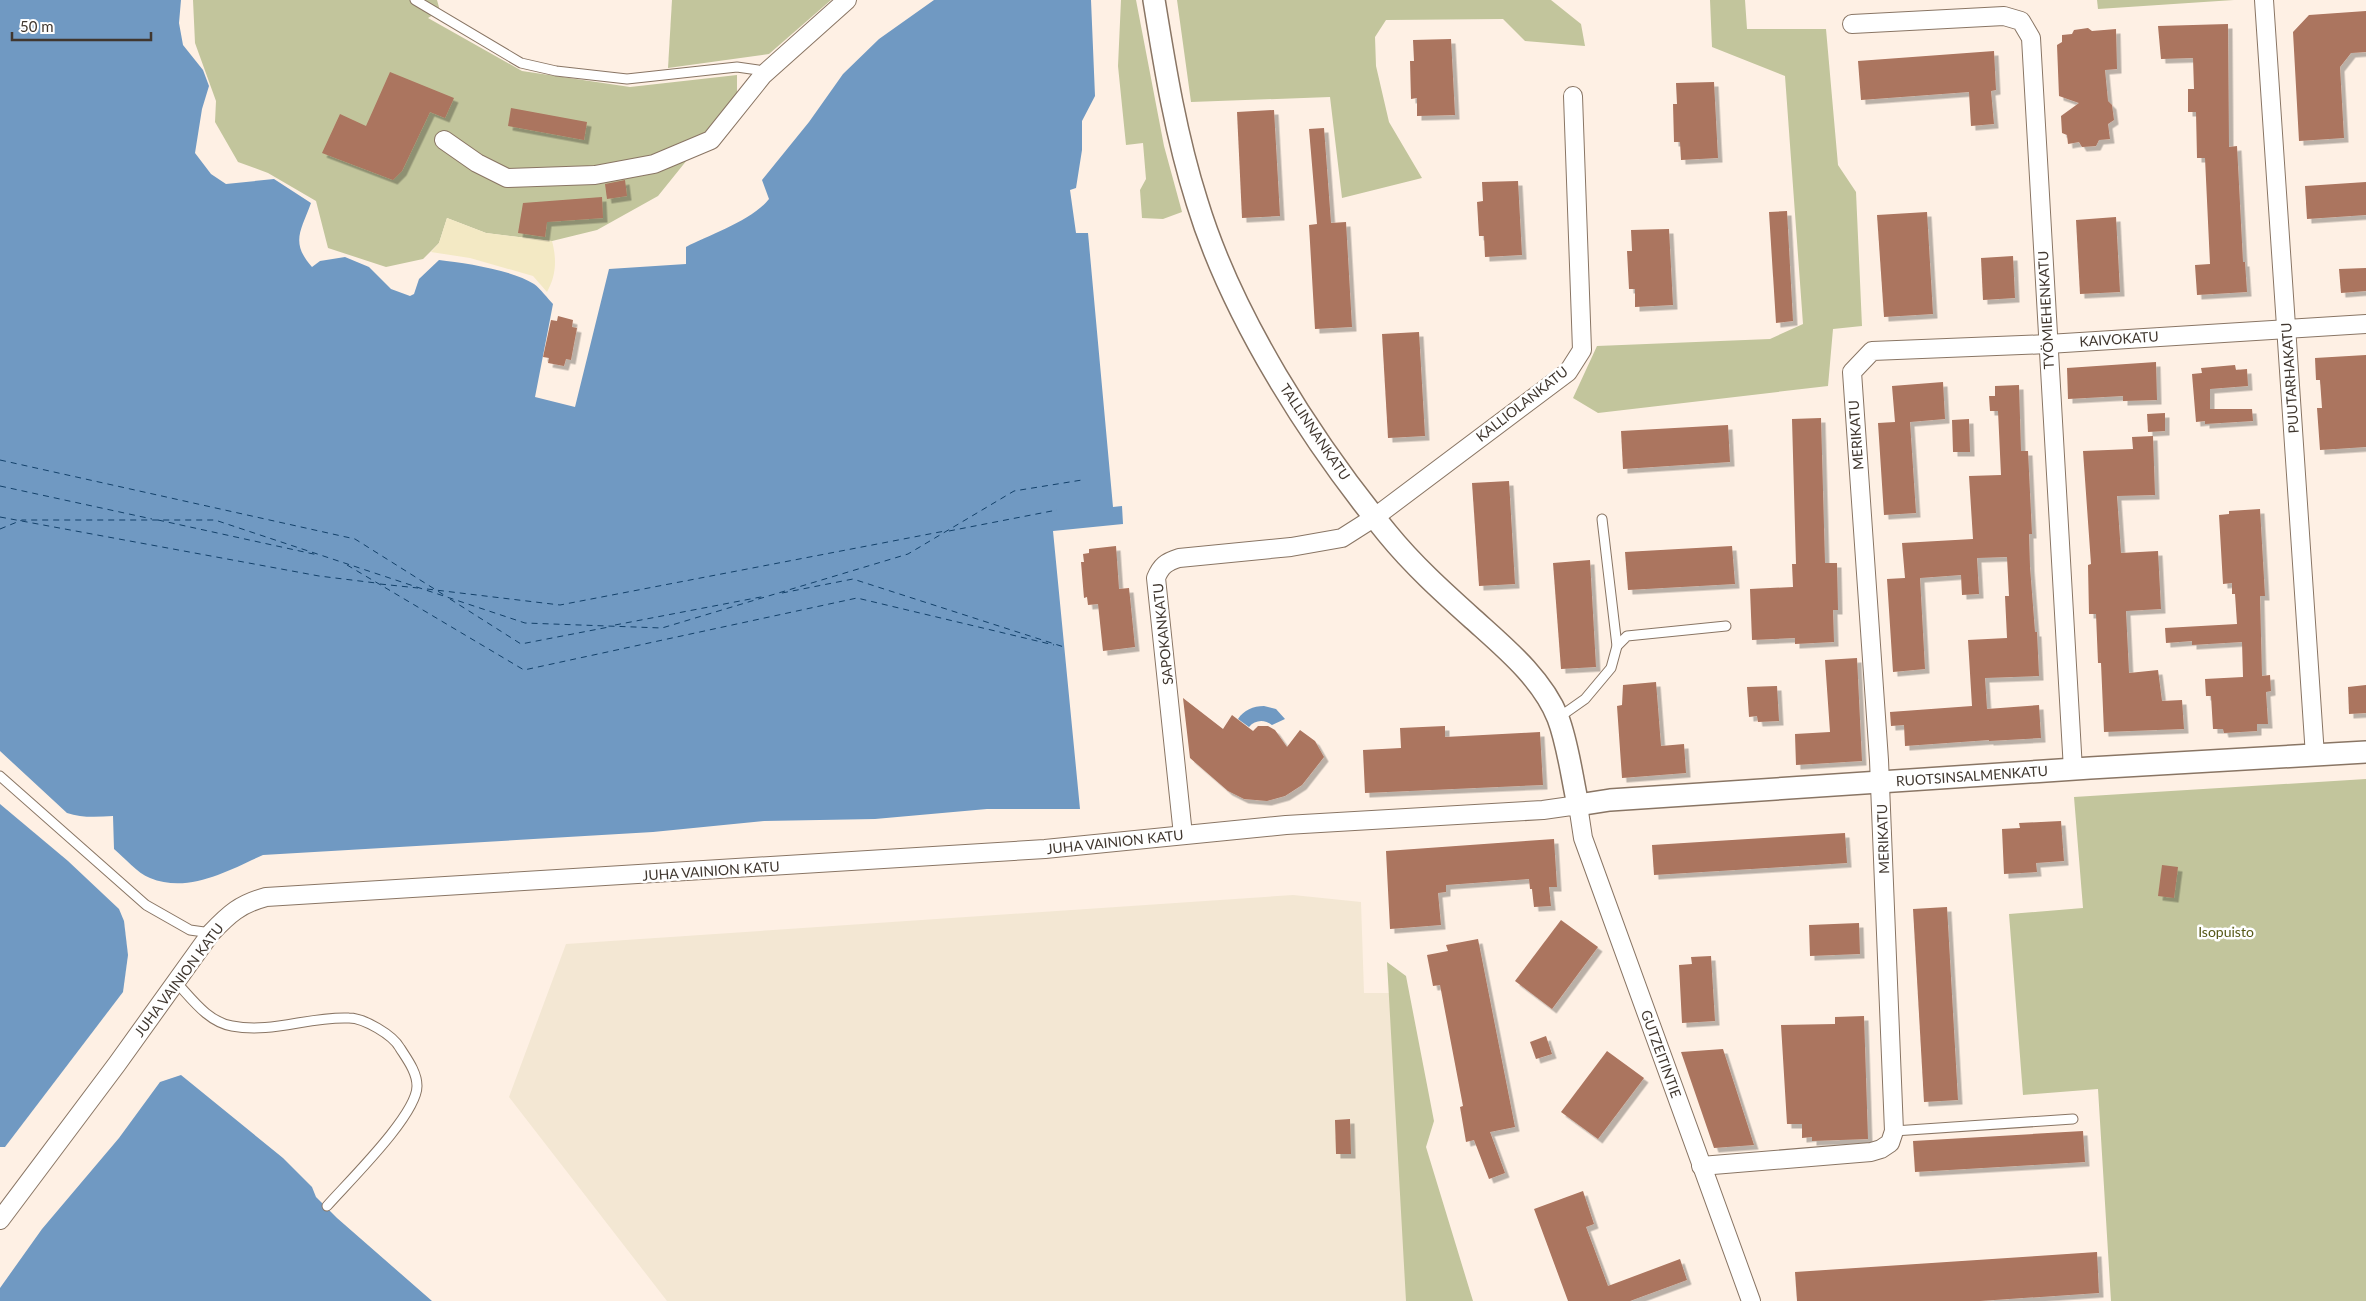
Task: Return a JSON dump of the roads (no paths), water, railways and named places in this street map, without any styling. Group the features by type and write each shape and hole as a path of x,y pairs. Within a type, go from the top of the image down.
{"street":[{"path":"444,140 477,163 507,178 595,175 654,164 711,140 763,75 847,0"},
{"name":"TALLINNANKATU","path":"1154,0 1167,82 1197,203 1221,266 1246,321 1311,428 1375,517 1409,558 1516,659 1538,684 1558,719 1578,805"},
{"name":"PUUTARHAKATU","path":"2264,0 2314,756"},
{"name":"TYÖMIEHENKATU","path":"1852,24 2004,16 2021,21 2031,38 2073,770"},
{"name":"KALLIOLANKATU","path":"1375,517 1568,372 1582,350 1573,96"},
{"name":"KAIVOKATU","path":"1872,351 2048,344 2366,324"},
{"name":"MERIKATU","path":"1872,351 1852,372 1880,782 1894,1131"},
{"name":"SAPOKANKATU","path":"1183,835 1156,578 1160,568 1168,562 1179,558 1291,547 1342,538 1375,517"},
{"name":"RUOTSINSALMENKATU","path":"1578,805 1610,800 2366,752"},
{"name":"JUHA VAINION KATU","path":"0,1220 211,933 228,914 247,902 266,898 1045,849 1286,825 1543,810 1578,805"},
{"name":"GUTZEITINTIE","path":"1578,805 1584,838 1751,1301"},
{"path":"1701,1166 1871,1152 1881,1149 1890,1143 1894,1131"}],"lane":[{"path":"415,0 521,63 556,71 627,79 737,67 758,70 763,75"},
{"path":"1558,719 1585,699 1611,668 1617,646 1602,519"},
{"path":"1617,646 1627,636 1726,626"},
{"path":"0,776 146,906 190,930 211,933"},
{"path":"176,982 208,1016 231,1026 271,1029 322,1019 352,1017 382,1030 398,1043 414,1071 417,1086 412,1104 400,1124 327,1206"},
{"path":"1894,1131 2073,1119"}],"water":[{"path":"0,0 181,0 179,23 183,45 203,70 209,86 202,109 195,153 211,174 226,184 274,179 311,203 301,229 299,243 305,258 312,267 320,261 345,257 369,267 391,289 410,296 414,294 419,279 439,260 501,271 534,284 553,304 535,397 575,407 609,269 686,264 686,247 742,220 762,207 769,199 762,180 809,122 843,74 879,39 934,0 1091,0 1095,96 1082,121 1082,150 1076,188 1070,190 1076,233 1088,233 1113,507 1122,506 1123,524 1053,531 1080,809 987,809 875,819 764,821 653,832 263,855 223,873 194,882 165,882 140,873 114,849 113,816 95,817 67,813 0,751"},
{"path":"1264,706 1276,709 1285,719 1272,725 1263,721 1257,722 1249,727 1238,719 1249,709"},
{"path":"0,804 68,861 119,909 124,921 128,955 123,992 5,1147 0,1147"},
{"path":"181,1075 283,1158 312,1187 316,1197 337,1218 432,1301 0,1301 0,1288 42,1229 119,1138 160,1082"}],"park label":[{"name":"Isopuisto","path":"2226,932"}]}
